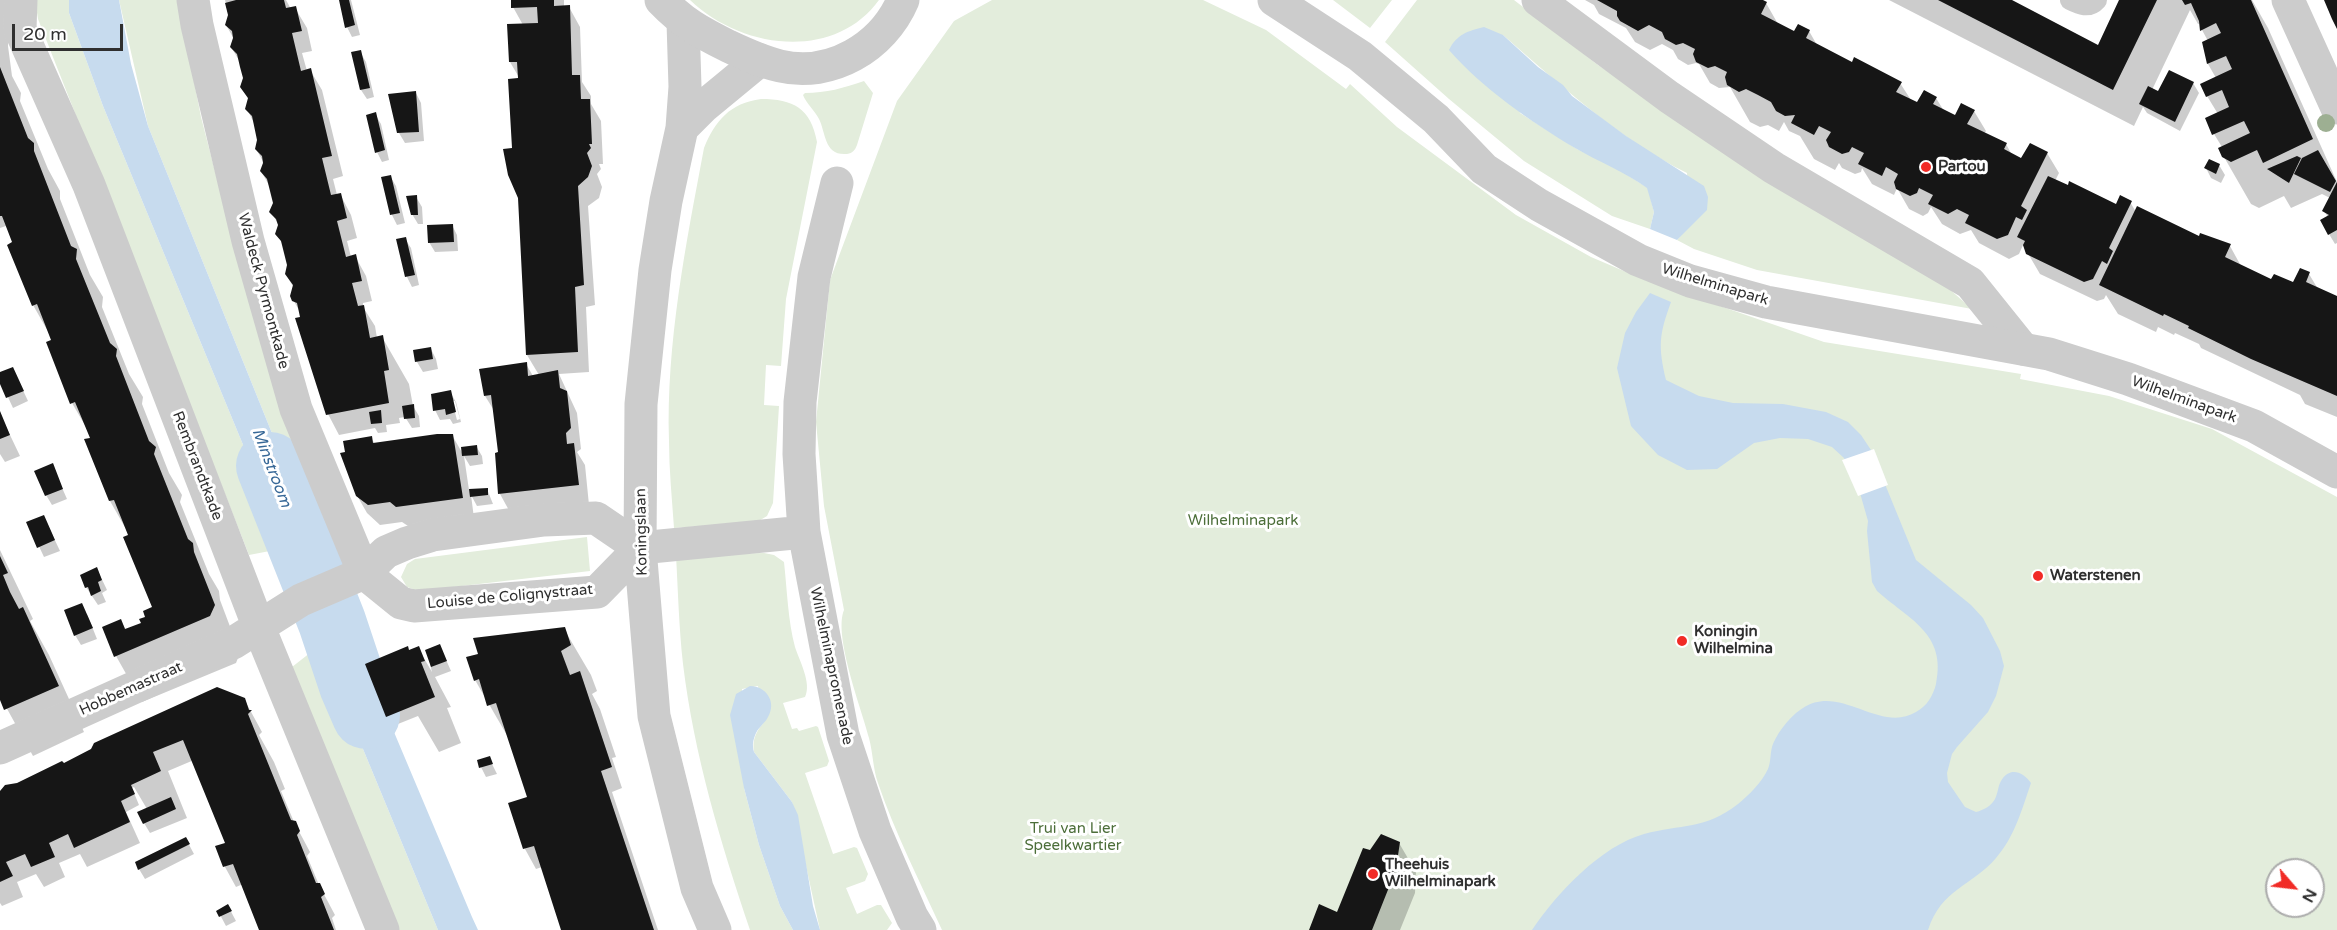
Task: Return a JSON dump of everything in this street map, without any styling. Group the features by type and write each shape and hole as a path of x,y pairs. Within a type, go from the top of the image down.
{"street":[{"name":"Rembrandtkade","path":"21,0 20,29 89,185 258,625 383,930"},
{"name":"Waldeck Pyrmontkade","path":"193,0 248,241 296,409 349,580"},
{"name":"Wilhelminapark","path":"1274,0 1360,56 1436,119 1484,169 1539,205 1638,260 1689,281 1766,302 2049,354 2128,379 2254,426 2337,472"},
{"path":"1538,0 1668,97 1774,168 1970,283 2023,349"},
{"path":"2288,0 2337,108"},
{"path":"672,11 760,60 781,67 809,68 855,56 875,40 908,4"},
{"name":"Koningslaan","path":"672,11 684,87 682,128 666,201 655,270 641,404 640,548 654,716 698,888 715,930"},
{"path":"682,128 709,102 760,60"},
{"name":"Wilhelminapromenade","path":"837,183 814,277 800,402 799,454 804,532 843,735 875,831 912,917 920,930"},
{"path":"258,625 301,600 349,580 386,552 433,535 544,520 596,518 640,548 804,532"},
{"name":"Louise de Colignystraat","path":"349,580 401,603 414,606 597,592 640,548"},
{"name":"Hobbemastraat","path":"0,748 233,643 258,625"}],"lane":[{"path":"2070,0 2082,6 2094,4 2097,0"}],"green space":[{"path":"35,0 69,0 69,13 103,106 289,556 284,558 275,550 249,555 38,19"},
{"path":"119,0 178,0 201,117 240,268 303,466 320,512 330,528 320,532 321,538 315,546 307,520 148,126"},
{"path":"690,0 879,0 860,20 838,33 813,40 787,42 760,38 735,29 711,17"},
{"name":"Wilhelminapark","path":"992,0 1203,0 1266,30 1346,89 1350,84 1397,127 1516,215 1591,257 1645,280 1824,342 2021,374 2020,379 2109,396 2212,429 2337,497 2337,930 942,930 900,839 878,783 869,738 845,655 842,637 844,610 824,506 816,422 830,280 897,101 954,21"},
{"path":"1333,0 1392,0 1370,28"},
{"path":"1417,0 1514,0 1598,65 1746,165 1947,287 1972,309 1757,270 1694,249 1677,240 1690,225 1687,173 1614,128 1503,35 1520,113 1577,149 1613,166 1648,188 1654,212 1650,229 1612,216 1524,161 1385,42"},
{"path":"864,81 873,93 857,145 851,153 839,154 827,143 819,119 803,95 835,90"},
{"path":"761,99 782,101 799,108 810,121 817,142 786,299 781,366 766,365 764,405 779,406 773,503 767,516 757,522 674,528 669,452 671,367 679,294 704,148 713,130 725,115 732,109 750,101"},
{"path":"587,537 590,571 419,591 407,587 401,577 407,564 415,559"},
{"path":"764,553 774,555 784,562 789,616 795,647 807,685 805,697 783,703 792,729 797,728 799,731 818,727 829,761 827,766 805,773 833,854 857,848 868,874 865,881 846,888 857,914 881,905 892,923 887,930 820,930 792,802 754,752 755,736 764,722 758,686 742,689 744,788 759,845 780,906 793,930 750,930 739,898 710,799 694,732 683,664 676,555"},
{"path":"317,638 438,930 399,930 292,667 315,649 314,644"}],"water":[{"path":"69,0 119,0 131,64 148,126 307,520 315,546 289,556 103,106 69,13"},
{"path":"1484,27 1503,35 1538,67 1563,85 1572,96 1626,136 1704,186 1708,197 1707,210 1677,240 1650,229 1654,212 1647,188 1541,127 1492,91 1449,50 1464,34"},
{"path":"1650,293 1671,302 1661,341 1666,380 1699,396 1733,403 1783,404 1826,412 1848,422 1861,435 1871,450 1916,560 1971,605 1983,618 2000,651 2004,666 1996,696 1988,712 1952,754 1947,773 1948,782 1965,807 1976,812 1993,801 2001,781 2008,773 2016,772 2031,783 2017,822 2003,850 1986,868 1949,896 1934,916 1928,930 1532,930 1567,887 1596,860 1612,849 1644,834 1704,822 1738,804 1762,779 1769,766 1772,747 1777,736 1798,711 1817,702 1831,701 1874,714 1902,717 1923,707 1931,697 1936,684 1938,667 1936,652 1930,640 1912,619 1877,591 1872,582 1868,521 1860,493 1844,458 1832,447 1808,439 1780,438 1754,443 1717,469 1687,470 1658,455 1631,426 1617,368 1625,333 1636,312"},
{"path":"348,623 478,930 438,930 317,638"},
{"path":"750,686 765,692 770,701 770,711 756,733 753,749 792,802 798,815 813,906 820,930 793,930 780,906 759,845 744,788 730,715 736,694"}],"pier":[{"path":"1874,449 1888,485 1858,496 1842,460"}],"building":[{"path":"236,0 284,0 286,8 296,6 302,31 292,33 301,71 311,68 332,156 322,158 331,195 341,193 347,218 337,221 346,257 356,254 362,281 352,283 358,306 364,305 370,338 383,335 389,370 384,371 389,403 326,415 295,318 300,317 297,303 292,301 290,296 293,285 285,274 287,265 281,241 275,234 278,225 269,212 273,203 267,179 260,171 263,163 262,156 255,149 257,140 252,116 245,109 248,98 240,87 243,78 237,54 230,47 233,38 232,31 225,25 228,15 225,3"},
{"path":"339,0 349,0 355,25 345,28"},
{"path":"511,0 554,0 554,6 570,5 572,75 580,75 581,99 590,99 592,144 589,144 591,148 587,153 592,166 588,177 578,186 584,285 575,287 578,352 526,355 518,198 508,175 503,149 512,148 508,79 518,78 517,62 509,62 507,24 538,23 537,7 511,8"},
{"path":"1597,0 1763,0 1767,2 1761,14 1794,31 1798,24 1810,30 1806,38 1852,62 1854,57 1902,82 1896,92 1917,102 1924,90 1937,97 1933,104 1955,115 1961,103 1975,110 1967,124 2007,143 2004,149 2021,158 2030,143 2048,152 2021,206 2027,210 2022,220 2016,217 2008,235 1997,239 1965,223 1969,215 1957,209 1948,214 1928,204 1933,195 1919,188 1917,193 1910,196 1896,189 1894,182 1898,174 1886,167 1882,176 1858,164 1864,153 1852,147 1849,152 1842,154 1829,147 1826,140 1831,132 1819,126 1814,135 1791,123 1795,115 1785,116 1776,111 1771,102 1746,89 1739,92 1727,85 1725,77 1727,72 1715,66 1708,68 1696,62 1693,54 1695,49 1683,43 1676,45 1665,39 1662,32 1649,25 1638,31 1620,21 1617,11"},
{"path":"1938,0 2012,0 2098,45 2119,0 2157,0 2113,90"},
{"path":"2182,0 2251,0 2313,139 2263,163 2257,150 2231,162 2222,157 2218,148 2250,133 2244,121 2212,135 2205,118 2229,107 2222,90 2206,97 2200,84 2232,69 2226,56 2207,64 2202,42 2221,33 2216,23 2200,31 2199,21 2191,3 2185,5"},
{"path":"2324,0 2337,0 2337,29 2332,19"},
{"path":"361,50 370,88 360,90 351,52"},
{"path":"0,67 28,138 34,143 34,151 71,246 77,249 76,259 110,343 117,349 116,356 149,441 156,447 154,454 188,539 193,543 194,552 215,605 210,616 114,657 102,627 121,619 125,629 141,623 139,619 145,617 143,611 152,607 123,537 128,535 114,500 109,501 84,439 90,438 75,402 70,404 46,342 51,340 37,304 32,306 7,245 12,242 2,216 0,216"},
{"path":"2169,70 2194,82 2175,122 2139,104 2148,86 2158,91"},
{"path":"416,91 419,132 397,133 388,94"},
{"path":"376,112 385,150 375,153 366,115"},
{"path":"2318,150 2336,181 2330,192 2294,174 2302,158"},
{"path":"2297,156 2301,158 2289,183 2267,169"},
{"path":"2209,159 2220,164 2216,174 2204,168"},
{"path":"391,175 400,213 390,215 381,177"},
{"path":"2048,176 2068,185 2069,181 2116,204 2120,195 2132,201 2109,248 2113,251 2107,264 2102,261 2093,279 2084,282 2026,254 2023,245 2025,241 2017,237"},
{"path":"2337,182 2337,230 2328,235 2320,220 2329,215 2322,211"},
{"path":"417,195 418,215 411,215 406,196"},
{"path":"2137,206 2199,236 2200,233 2231,244 2225,257 2271,279 2274,274 2293,282 2300,268 2310,272 2306,282 2337,296 2337,396 2251,359 2188,328 2189,326 2099,285"},
{"path":"453,224 454,242 428,243 427,225"},
{"path":"406,237 415,275 405,277 396,239"},
{"path":"431,347 433,359 415,362 413,350"},
{"path":"527,362 528,376 558,370 560,388 567,391 571,428 566,433 567,444 574,443 579,485 498,494 495,453 498,452 491,395 484,396 479,369"},
{"path":"13,367 24,391 6,398 0,384 0,372"},
{"path":"451,390 456,412 446,415 445,409 433,411 431,394"},
{"path":"414,404 415,418 404,419 402,406"},
{"path":"381,410 382,423 371,424 369,412"},
{"path":"0,411 10,435 0,439"},
{"path":"453,434 463,498 396,507 390,502 368,505 356,496 340,453 345,452 343,441 372,436 373,443"},
{"path":"477,445 478,455 462,456 461,447"},
{"path":"53,463 63,489 45,496 34,471"},
{"path":"488,488 488,495 470,497 469,489"},
{"path":"44,515 55,540 37,548 26,522"},
{"path":"0,556 8,573 3,575 10,592 19,609 23,607 59,686 4,710 0,700"},
{"path":"97,567 102,580 98,582 101,591 91,596 80,575"},
{"path":"82,603 93,628 74,636 64,610"},
{"path":"565,627 571,645 561,651 570,675 580,671 612,767 601,771 654,930 561,930 534,846 523,849 508,803 527,797 496,703 487,706 479,679 474,681 466,657 478,654 473,638"},
{"path":"440,644 447,661 431,667 425,650"},
{"path":"408,646 409,650 419,646 425,661 421,662 435,697 386,717 365,664"},
{"path":"217,687 245,698 249,710 252,710 248,714 291,820 296,821 300,831 297,835 316,883 320,883 325,894 321,897 334,930 259,930 233,864 223,867 215,846 225,843 183,740 153,752 161,771 131,785 135,794 121,801 130,822 74,848 68,834 49,843 55,857 31,867 25,854 6,862 13,876 0,882 0,791 5,785 17,783 62,761 64,763 91,749 94,743"},
{"path":"490,756 493,764 479,768 477,760"},
{"path":"171,797 176,809 143,824 137,812"},
{"name":"Theehuis Wilhelminapark","path":"1381,834 1400,842 1397,862 1399,862 1372,930 1309,930 1319,904 1337,912 1363,848 1370,850"},
{"path":"186,837 190,844 138,870 135,862"},
{"path":"228,904 232,911 219,917 216,911"}],"waterway":[{"name":"Minstroom","path":"270,466 366,715"}],"place":[{"name":"Partou","path":"1926,167"},
{"name":"Waterstenen","path":"2038,576"},
{"name":"Koningin Wilhelmina","path":"1682,641"},
{"name":"Theehuis Wilhelminapark","path":"1373,874"}],"park label":[{"name":"Trui van Lier Speelkwartier","path":"1073,838"}]}
